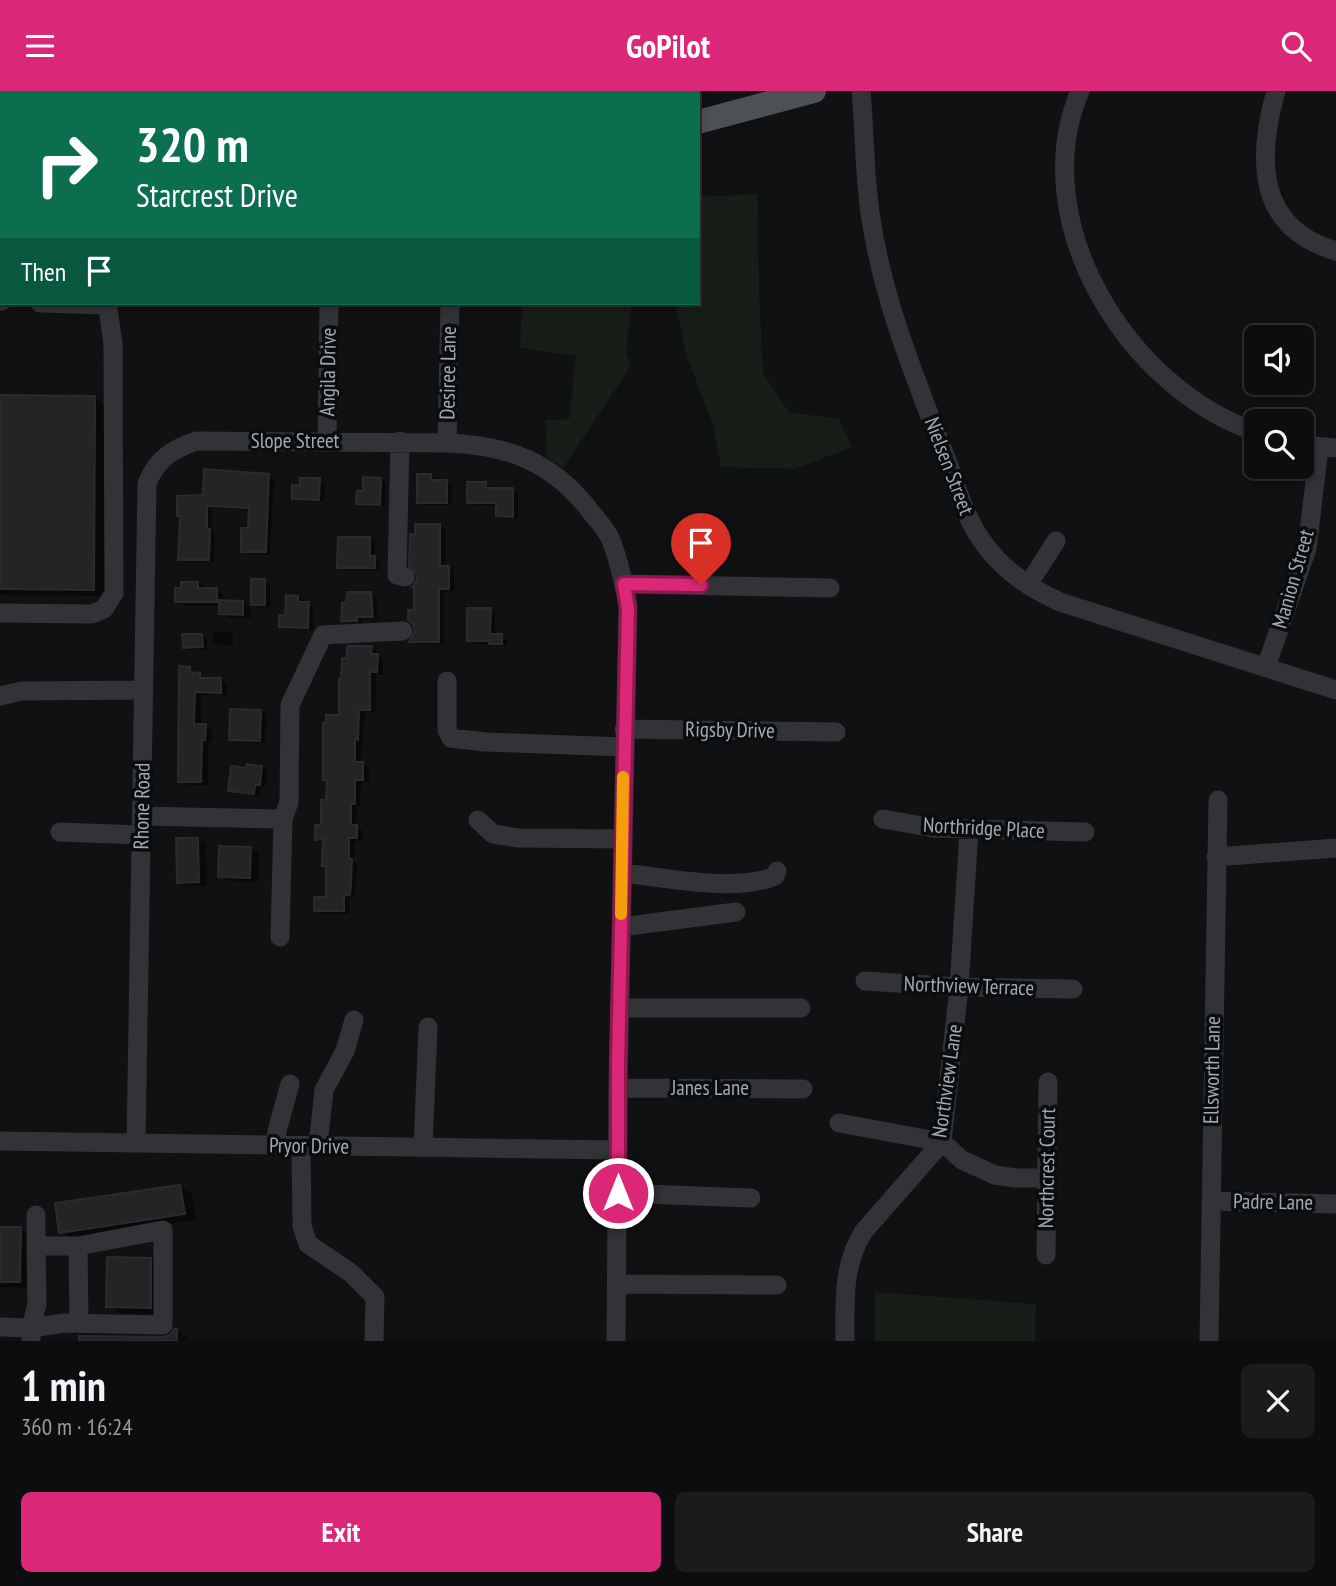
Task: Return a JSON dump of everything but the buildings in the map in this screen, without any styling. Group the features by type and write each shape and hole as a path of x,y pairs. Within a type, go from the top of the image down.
{"main road":[{"path":"700,122 814,91"}],"street":[{"name":"Nielsen Street","path":"861,91 865,174 871,220 903,346 967,517 986,547 1012,574 1060,602 1336,691"},
{"path":"1080,91 1068,133 1066,181 1075,235 1099,295 1129,340 1170,383 1208,410 1244,426"},
{"path":"1276,91 1264,157 1270,195 1283,218 1301,236 1312,243 1336,251"},
{"path":"0,613 92,614 104,609 114,593 113,344 107,305"},
{"name":"Angila Drive","path":"327,442 329,305"},
{"name":"Desiree Lane","path":"447,443 450,305"},
{"name":"Slope Street","path":"152,469 173,449 196,441 400,441 480,444 509,451 548,470 579,497 610,537 628,606 619,1008 616,1341"},
{"path":"400,441 397,575 405,577"},
{"name":"Manion Street","path":"1266,667 1307,549 1319,447"},
{"name":"Rhone Road","path":"136,1143 147,484 152,469"},
{"path":"1028,585 1056,541"},
{"path":"624,584 830,588"},
{"path":"280,937 283,819 289,802 289,705 323,635 403,631"},
{"name":"Rigsby Drive","path":"447,681 447,730 451,738 485,742 836,732"},
{"path":"0,696 22,691 144,690"},
{"name":"Ellsworth Lane","path":"1209,1341 1218,800"},
{"path":"60,832 283,819"},
{"name":"Northridge Place","path":"883,819 969,831 1085,832"},
{"path":"478,820 493,834 518,838 622,839"},
{"name":"Northview Lane","path":"845,1341 846,1274 854,1246 942,1142 959,987 969,831"},
{"path":"1216,857 1336,849"},
{"path":"622,873 655,876 667,880 734,882 766,880 775,876 777,871"},
{"path":"621,927 736,912"},
{"name":"Northview Terrace","path":"864,981 959,987 1073,989"},
{"path":"619,1008 802,1008"},
{"path":"354,1020 345,1051 324,1090 310,1146 302,1226 308,1244 351,1273 375,1297 374,1341"},
{"path":"423,1147 428,1027"},
{"name":"Northcrest Court","path":"1046,1255 1048,1082"},
{"path":"276,1145 277,1131 290,1084"},
{"name":"Janes Lane","path":"618,1088 803,1089"},
{"path":"839,1123 942,1142 961,1160 985,1172 1015,1178 1046,1178"},
{"name":"Pryor Drive","path":"0,1141 618,1150"},
{"path":"618,1193 751,1198"},
{"name":"Padre Lane","path":"1211,1201 1336,1204"},
{"path":"31,1334 37,1304 36,1215"},
{"path":"0,1327 31,1334 79,1323 163,1325 163,1230 78,1246 36,1246"},
{"path":"78,1246 79,1323"},
{"path":"617,1284 777,1285"}],"shaded area":[{"path":"758,194 763,373 789,412 839,419 852,447 795,469 721,467 713,424 687,358 675,305 700,305 700,197"},
{"path":"522,305 632,305 626,352 631,366 563,468 547,458 545,420 569,419 576,356 520,348"},
{"path":"875,1292 1036,1304 1035,1341 875,1341"}],"slow traffic":[{"path":"621,914 623,777"}],"route":[{"path":"618,1193 618,1064 628,609 624,584 701,585"}]}
